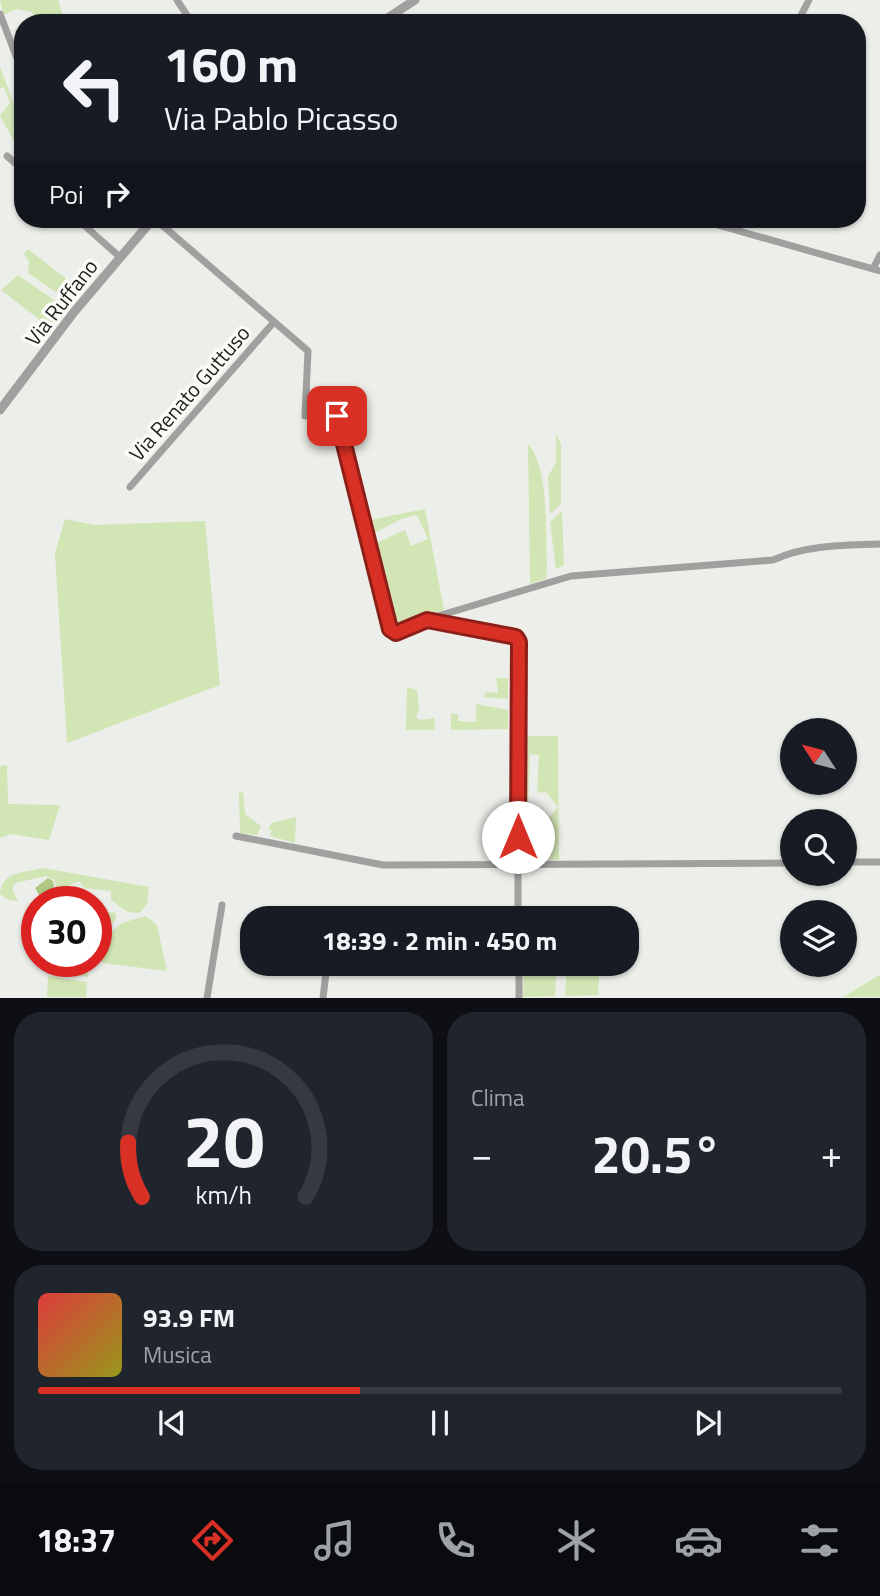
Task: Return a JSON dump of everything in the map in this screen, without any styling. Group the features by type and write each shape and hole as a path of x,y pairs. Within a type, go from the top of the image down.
{"street":[{"path":"396,14 415,0"},
{"path":"0,14 14,51"},
{"path":"7,156 14,162"},
{"path":"87,228 120,257"},
{"name":"Via Ruffano","path":"0,410 120,257 146,228"},
{"path":"164,228 308,351 305,416 337,416 390,629 396,633 427,620 570,576 773,560 786,554 838,546 880,544"},
{"path":"731,228 877,270 880,255"},
{"name":"Via Renato Guttuso","path":"130,487 274,322"},
{"path":"427,620 516,637 519,642 519,906"},
{"path":"236,836 383,865 780,863"},
{"path":"857,862 880,862"},
{"path":"207,998 222,905"},
{"path":"323,998 326,976"},
{"path":"519,976 519,998"}],"shaded area":[{"path":"0,0 58,0 62,14 33,14 17,9 3,15"},
{"path":"0,67 14,104 14,141 0,116 10,102 4,87 0,88"},
{"path":"28,249 82,291 72,303 28,273 29,262 24,254"},
{"path":"18,275 61,305 66,312 53,330 1,290"},
{"path":"556,434 561,444 561,504 550,514 548,476 556,463"},
{"path":"528,444 535,455 543,485 547,568 546,579 530,584"},
{"path":"425,509 444,610 400,627 393,616 374,544 405,530 411,546 428,539 417,515 401,519 372,534 370,520"},
{"path":"562,511 564,565 556,569 550,522"},
{"path":"65,519 94,525 205,521 220,685 67,743 55,553"},
{"path":"496,678 508,678 508,699 483,697 486,692 498,693"},
{"path":"407,687 417,690 419,710 416,717 420,720 434,718 435,730 406,730"},
{"path":"476,704 508,710 508,729 451,730 451,714 458,714 458,721 476,722"},
{"path":"520,736 558,736 559,860 523,859 523,832 537,821 542,825 558,807 546,792 539,793 537,790 539,755 530,754 528,808 522,824"},
{"path":"7,765 8,804 60,805 49,840 11,834 0,838 0,766"},
{"path":"243,792 245,814 261,826 257,835 240,833 239,793"},
{"path":"296,817 295,843 270,836 272,830 268,830 271,823"},
{"path":"43,868 149,887 147,904 140,913 128,912 112,901 112,886 83,886 79,881 67,886 56,886 54,880 46,876 15,883 12,889 18,901 9,900 0,894 5,881 22,872"},
{"path":"48,878 53,881 54,886 38,886"},
{"path":"112,913 116,913 116,919 112,923"},
{"path":"146,916 157,925 167,971 112,964 112,931 122,923"},
{"path":"880,975 880,997 843,997 878,976"},
{"path":"524,976 556,976 555,996 523,997"},
{"path":"566,976 599,976 598,995 565,996"},
{"path":"48,977 87,982 86,997 47,997"}],"route":[{"path":"337,416 390,629 396,633 427,620 516,637 519,642 518,837"}]}
